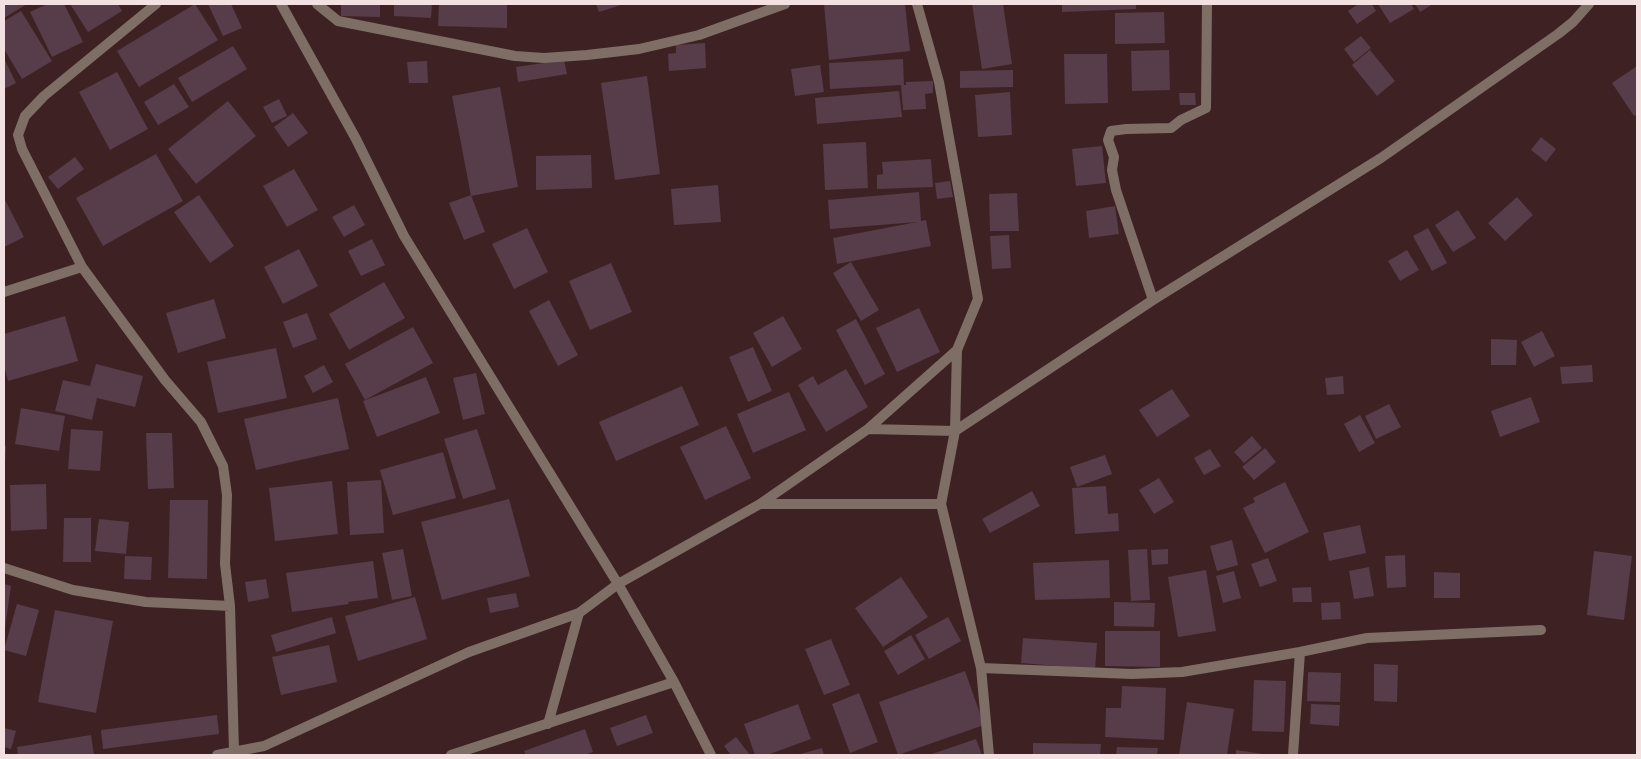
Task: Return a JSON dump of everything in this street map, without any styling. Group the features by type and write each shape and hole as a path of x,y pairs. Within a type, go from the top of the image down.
{"street":[{"path":"156,4 44,96 25,116 18,135 22,150 82,267 165,380 201,422 223,466 227,495 225,564 230,606 234,750"},
{"path":"281,4 356,139 404,236 618,584 674,682 711,755"},
{"path":"317,4 338,21 515,56 544,58 639,50 699,35 785,4"},
{"path":"917,4 939,82 978,299 957,350 954,431 941,504 982,668 988,755"},
{"path":"1153,300 1116,190 1112,170 1114,157 1108,140 1111,131 1171,128 1181,120 1206,108 1207,4"},
{"path":"868,429 954,431 1153,300 1381,158 1558,34 1573,22 1589,4"},
{"path":"4,292 82,267"},
{"path":"217,755 234,750 264,746 469,652 579,613 618,584 760,504 868,429 957,350"},
{"path":"760,504 941,504"},
{"path":"4,568 73,590 146,602 230,606"},
{"path":"548,724 579,613"},
{"path":"982,668 1156,674 1182,672 1300,652 1367,638 1541,630"},
{"path":"1293,755 1300,652"},
{"path":"451,755 674,682"}],"building":[{"path":"4,4 27,4 4,18"},
{"path":"47,4 64,4 83,42 52,57 30,12"},
{"path":"70,4 118,4 122,11 88,32"},
{"path":"195,4 218,40 139,87 117,51"},
{"path":"208,4 231,4 242,28 223,36"},
{"path":"341,4 380,4 380,17 341,16"},
{"path":"394,4 432,4 431,18 394,16"},
{"path":"439,4 507,4 507,28 438,26"},
{"path":"596,4 624,4 599,12"},
{"path":"824,4 905,4 910,51 829,60"},
{"path":"972,4 1003,4 1012,64 982,69"},
{"path":"1062,4 1136,4 1136,9 1062,12"},
{"path":"1358,4 1372,4 1376,11 1357,24 1348,11"},
{"path":"1378,4 1411,4 1414,9 1390,23"},
{"path":"1415,4 1433,4 1420,12"},
{"path":"21,11 52,61 22,79 4,49 4,21"},
{"path":"1164,12 1165,43 1115,44 1115,13"},
{"path":"1361,36 1371,48 1354,62 1344,49"},
{"path":"705,43 706,68 669,71 668,54 676,53 676,45"},
{"path":"233,46 247,69 192,102 178,78"},
{"path":"1169,50 1170,90 1132,91 1131,51"},
{"path":"1370,50 1395,81 1377,96 1352,65"},
{"path":"1064,54 1107,54 1108,103 1065,104"},
{"path":"4,58 16,83 4,89"},
{"path":"903,59 904,85 906,85 906,82 933,81 933,93 925,94 926,109 903,110 901,85 830,89 829,63"},
{"path":"564,60 567,74 518,82 516,67"},
{"path":"427,61 428,83 409,83 407,62"},
{"path":"820,65 824,92 795,96 791,69"},
{"path":"1637,66 1637,114 1634,116 1612,83"},
{"path":"1013,70 1013,87 960,88 960,71"},
{"path":"117,72 148,129 110,150 79,92"},
{"path":"647,76 660,174 615,180 601,83"},
{"path":"174,84 189,107 158,125 144,102"},
{"path":"500,87 518,187 471,196 452,96"},
{"path":"899,91 902,117 817,124 815,98"},
{"path":"1010,92 1012,135 978,137 975,95"},
{"path":"1179,93 1195,93 1196,105 1180,105"},
{"path":"279,99 287,116 272,123 263,107"},
{"path":"228,101 256,136 196,184 168,149"},
{"path":"293,113 308,133 288,147 274,127"},
{"path":"1541,137 1556,149 1546,162 1531,150"},
{"path":"866,142 868,188 825,190 823,144"},
{"path":"1102,146 1106,183 1076,186 1072,149"},
{"path":"156,154 183,201 103,246 76,198"},
{"path":"591,155 592,188 536,190 536,156"},
{"path":"75,157 84,169 58,189 48,177"},
{"path":"931,159 933,187 877,189 877,175 883,174 882,162"},
{"path":"294,169 318,210 287,227 263,186"},
{"path":"950,181 953,197 937,199 935,183"},
{"path":"718,185 721,222 674,225 671,189"},
{"path":"919,192 921,221 926,220 931,246 837,264 833,238 917,222 830,229 828,200"},
{"path":"1017,193 1019,231 990,231 989,194"},
{"path":"199,195 234,246 210,263 174,212"},
{"path":"471,195 485,232 464,240 449,203"},
{"path":"1517,197 1533,215 1505,241 1488,223"},
{"path":"4,198 24,237 4,247"},
{"path":"354,205 365,225 344,237 332,217"},
{"path":"1115,206 1119,234 1089,238 1086,211"},
{"path":"1458,210 1476,238 1453,252 1435,225"},
{"path":"527,228 548,272 514,289 492,244"},
{"path":"1428,228 1447,263 1432,271 1413,236"},
{"path":"1009,235 1011,268 992,269 990,236"},
{"path":"372,239 385,265 361,276 348,251"},
{"path":"299,249 318,286 283,304 264,267"},
{"path":"1407,250 1419,270 1400,281 1388,261"},
{"path":"851,262 879,310 861,321 833,273"},
{"path":"611,263 632,312 590,330 569,281"},
{"path":"384,282 405,318 349,350 329,314"},
{"path":"214,299 226,338 178,353 166,313"},
{"path":"549,300 578,355 558,366 529,311"},
{"path":"919,308 940,352 897,372 876,328"},
{"path":"307,313 317,339 293,348 283,322"},
{"path":"65,316 78,361 8,381 4,365 4,334"},
{"path":"783,316 802,349 772,367 753,333"},
{"path":"856,319 885,374 865,385 836,330"},
{"path":"413,327 433,363 365,400 345,364"},
{"path":"1542,331 1555,356 1534,367 1521,342"},
{"path":"1491,339 1517,340 1516,365 1491,365"},
{"path":"753,347 772,391 748,402 729,357"},
{"path":"276,348 287,398 218,413 207,362"},
{"path":"96,364 143,376 135,407 97,398 92,420 55,411 63,380 90,386"},
{"path":"324,365 333,382 313,393 304,376"},
{"path":"1592,365 1593,382 1562,384 1560,367"},
{"path":"846,369 868,407 826,432 798,385 813,376 818,385"},
{"path":"476,373 485,414 463,420 453,378"},
{"path":"1343,376 1344,394 1327,395 1325,378"},
{"path":"426,377 440,413 377,437 363,401"},
{"path":"682,386 699,425 616,461 599,422"},
{"path":"1172,389 1190,416 1157,437 1139,410"},
{"path":"789,392 806,430 753,453 737,414"},
{"path":"1531,397 1540,422 1500,437 1491,411"},
{"path":"338,398 349,449 256,470 244,419"},
{"path":"1389,404 1401,427 1376,439 1365,416"},
{"path":"21,408 65,416 59,451 15,444"},
{"path":"1360,415 1375,443 1359,452 1344,424"},
{"path":"726,426 751,478 705,500 680,447"},
{"path":"71,429 103,431 100,471 68,469"},
{"path":"477,429 496,489 463,499 444,439"},
{"path":"146,433 172,433 174,488 148,489"},
{"path":"1252,436 1262,448 1244,463 1234,452"},
{"path":"4,446 6,446 5,462 4,462"},
{"path":"1265,448 1276,462 1254,480 1242,467"},
{"path":"1210,449 1221,466 1204,475 1194,458"},
{"path":"443,452 456,498 393,515 380,470"},
{"path":"1105,455 1112,474 1077,487 1070,467"},
{"path":"1159,478 1174,502 1154,514 1139,490"},
{"path":"381,480 384,533 350,535 347,482"},
{"path":"332,481 338,534 275,541 269,488"},
{"path":"1285,482 1309,532 1265,553 1243,508 1255,502 1253,498"},
{"path":"46,484 47,529 11,531 10,485"},
{"path":"1106,486 1108,514 1118,513 1119,531 1075,534 1072,488"},
{"path":"1032,491 1040,506 990,533 982,519"},
{"path":"509,499 530,576 442,600 421,522"},
{"path":"170,500 208,500 207,579 168,578"},
{"path":"64,518 91,518 91,562 63,562"},
{"path":"99,519 129,522 126,554 95,551"},
{"path":"1360,525 1366,553 1329,561 1323,533"},
{"path":"1232,540 1238,565 1217,571 1210,546"},
{"path":"403,549 412,596 392,600 382,553"},
{"path":"1147,549 1150,600 1131,601 1128,550"},
{"path":"1168,549 1168,564 1152,565 1151,550"},
{"path":"1594,551 1632,556 1624,620 1587,615"},
{"path":"1405,555 1406,587 1387,588 1385,556"},
{"path":"125,556 152,557 151,580 124,579"},
{"path":"1268,558 1277,581 1260,587 1251,564"},
{"path":"1109,560 1110,598 1035,600 1033,563"},
{"path":"373,561 378,598 292,612 286,573"},
{"path":"1369,567 1374,596 1354,599 1349,571"},
{"path":"1206,570 1216,631 1178,637 1168,577"},
{"path":"1234,571 1241,598 1223,603 1216,576"},
{"path":"1434,572 1460,573 1460,598 1434,598"},
{"path":"901,577 928,617 883,647 855,608"},
{"path":"266,579 269,598 248,602 245,582"},
{"path":"4,584 11,586 5,628 4,628"},
{"path":"1311,587 1312,602 1293,602 1292,588"},
{"path":"516,593 519,607 490,613 487,598"},
{"path":"415,597 427,639 358,661 345,616"},
{"path":"1114,602 1155,603 1154,627 1114,626"},
{"path":"1340,602 1341,619 1322,620 1321,603"},
{"path":"17,604 39,610 26,656 4,650"},
{"path":"55,610 113,621 96,713 38,702"},
{"path":"332,617 336,633 276,652 271,635"},
{"path":"948,617 961,641 929,659 915,635"},
{"path":"1105,631 1160,631 1160,667 1105,666"},
{"path":"911,635 925,659 898,675 884,651"},
{"path":"1023,638 1097,643 1095,669 1021,663"},
{"path":"831,639 850,685 824,695 805,649"},
{"path":"329,645 337,682 281,695 272,657"},
{"path":"1374,664 1398,665 1397,702 1374,701"},
{"path":"965,671 984,725 898,755 879,702"},
{"path":"1308,672 1341,673 1340,702 1307,701"},
{"path":"1254,680 1286,681 1284,732 1252,731"},
{"path":"1122,686 1166,688 1164,740 1105,737 1106,708 1121,708"},
{"path":"859,693 878,742 850,753 832,704"},
{"path":"1187,702 1234,709 1227,755 1179,755"},
{"path":"798,704 811,739 767,755 755,755 744,724"},
{"path":"1311,704 1340,705 1339,726 1310,724"},
{"path":"217,715 219,734 103,749 101,730"},
{"path":"646,715 653,733 617,746 610,728"},
{"path":"4,728 16,731 11,749 4,747"},
{"path":"585,729 593,752 584,755 526,755 524,751"},
{"path":"91,735 94,755 18,755 17,747"},
{"path":"736,737 750,755 731,755 724,746"},
{"path":"976,739 982,755 929,755"},
{"path":"1033,743 1101,744 1100,755 1033,755"},
{"path":"1117,747 1158,748 1157,755 1116,755"},
{"path":"822,748 824,755 797,755"},
{"path":"1236,750 1263,754 1263,755 1236,755"}]}
